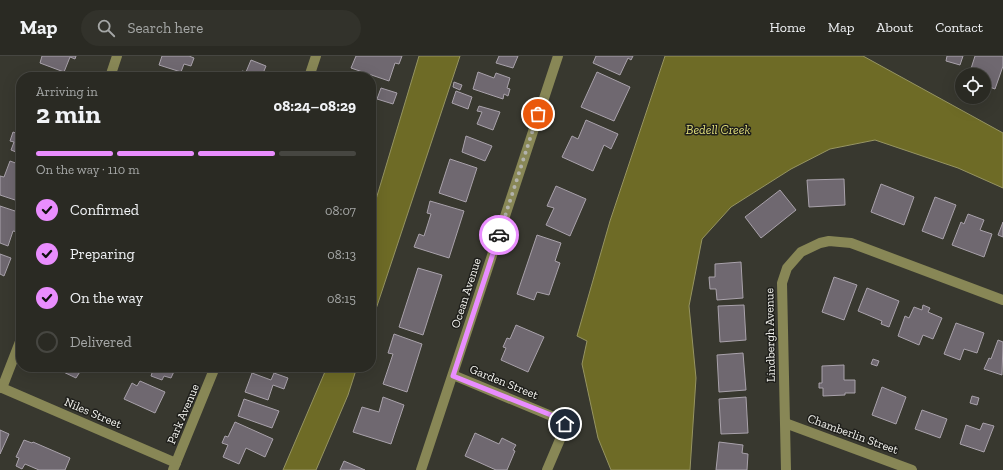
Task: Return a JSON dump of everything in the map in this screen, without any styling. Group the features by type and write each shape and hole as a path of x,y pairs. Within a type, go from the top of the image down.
{"street":[{"path":"112,72 117,56"},
{"path":"311,72 316,56"},
{"name":"Ocean Avenue","path":"421,470 558,56"},
{"name":"Lindbergh Avenue","path":"786,470 782,283 787,268 801,252 820,243 829,241 851,243 1003,300"},
{"path":"1,388 16,350"},
{"name":"Park Avenue","path":"175,467 213,372"},
{"name":"Garden Street","path":"453,376 556,417 565,424 564,430 547,470"},
{"name":"Niles Street","path":"1,388 175,467"},
{"name":"Chamberlin Street","path":"785,423 912,470"}],"water":[{"path":"419,56 460,56 376,309 376,199"},
{"name":"Bedell Creek","path":"665,56 863,56 1003,133 1003,188 958,168 875,140 830,149 791,169 731,207 702,239 689,306 696,378 690,470 611,470 598,438 582,364 587,341 577,336 610,221"},
{"path":"325,372 355,372 348,395 316,470 283,470"}],"building":[{"path":"42,56 76,56 75,59 70,57 64,72 40,63"},
{"path":"162,56 189,56 194,58 191,66 184,64 181,72 159,65"},
{"path":"356,56 402,56 399,64 395,63 389,81 376,77 376,72 363,72 351,68"},
{"path":"499,56 518,56 513,68 496,63"},
{"path":"596,56 633,56 631,60 628,58 620,75 593,63"},
{"path":"947,56 963,56 960,65 946,61"},
{"path":"975,56 1003,56 1003,66 995,89 991,88 991,68 971,68"},
{"path":"251,60 266,66 264,72 246,72"},
{"path":"478,72 494,78 496,73 510,78 507,88 510,89 508,96 504,94 503,99 473,89"},
{"path":"597,72 630,87 614,121 581,107"},
{"path":"454,82 462,85 460,90 453,87"},
{"path":"381,88 397,93 393,104 377,99"},
{"path":"456,91 472,97 468,109 452,103"},
{"path":"479,106 500,112 493,130 477,124 482,112 477,111"},
{"path":"586,120 618,134 611,149 604,145 593,171 562,157 572,136 578,139"},
{"path":"13,132 16,133 16,152 11,150 14,142 10,141"},
{"path":"466,136 492,146 485,161 462,152"},
{"path":"450,159 477,168 466,202 439,193"},
{"path":"10,161 16,163 16,200 0,195 0,176 4,177"},
{"path":"844,179 845,205 809,207 807,180"},
{"path":"881,184 914,197 904,225 871,212"},
{"path":"556,186 586,199 570,236 546,225 554,208 547,206"},
{"path":"780,190 796,210 761,238 745,217"},
{"path":"935,197 956,205 943,239 922,231"},
{"path":"430,201 464,211 449,258 414,247 419,234 424,236 431,214 427,213"},
{"path":"0,206 16,211 16,232 13,231 8,246 0,243"},
{"path":"968,214 984,220 980,230 992,234 984,257 952,245 961,222 964,224"},
{"path":"1003,222 1003,237 998,235"},
{"path":"537,235 561,243 555,261 560,263 549,295 537,292 534,300 517,294"},
{"path":"0,254 11,258 4,276 0,274"},
{"path":"741,262 743,298 717,300 716,289 710,289 709,277 715,277 715,264"},
{"path":"418,268 442,275 423,335 399,327"},
{"path":"834,277 857,285 844,320 822,312"},
{"path":"867,288 899,301 889,327 881,324 882,321 858,311"},
{"path":"744,305 746,340 720,342 718,306"},
{"path":"923,305 930,308 928,312 942,318 933,339 923,335 919,345 898,336 905,316 909,318 914,307 922,310"},
{"path":"956,323 984,333 977,353 964,349 960,360 944,354"},
{"path":"516,325 544,337 528,372 501,360 506,348 503,347 507,338 510,339"},
{"path":"394,334 422,344 407,392 383,384 393,354 388,353"},
{"path":"998,340 1003,342 1002,375 984,369 989,358 991,359"},
{"path":"743,353 746,390 719,392 717,355"},
{"path":"873,359 879,361 877,366 871,364"},
{"path":"844,365 844,380 855,380 855,393 823,396 823,388 819,388 819,383 822,383 822,366"},
{"path":"63,372 80,372 76,378"},
{"path":"152,372 174,372 171,378 164,376 162,380 151,376"},
{"path":"252,373 271,380 274,373 288,378 284,389 273,385 268,400 245,392"},
{"path":"140,381 165,392 155,413 124,399 132,383 137,386"},
{"path":"882,387 906,397 896,424 872,415"},
{"path":"972,396 979,398 977,405 970,403"},
{"path":"383,397 404,405 391,444 353,432 362,407 379,412"},
{"path":"746,397 748,433 721,434 719,399"},
{"path":"244,399 279,411 272,428 238,416"},
{"path":"922,410 947,419 940,438 915,429"},
{"path":"235,422 273,439 265,457 246,448 239,464 223,457 228,445 222,443 225,436 228,437"},
{"path":"983,423 994,426 984,452 960,444 966,425 980,430"},
{"path":"0,430 9,434 0,454"},
{"path":"475,433 499,444 502,438 516,445 507,470 496,470 465,456"},
{"path":"24,440 33,442 70,458 65,470 39,470 25,464 22,469 16,466 19,458 16,457"},
{"path":"719,442 743,445 742,453 748,454 747,470 716,470"},
{"path":"344,461 365,470 340,470"}],"way so far":[{"path":"499,235 538,114"}],"route":[{"path":"499,235 453,376 556,417 565,424"}]}
